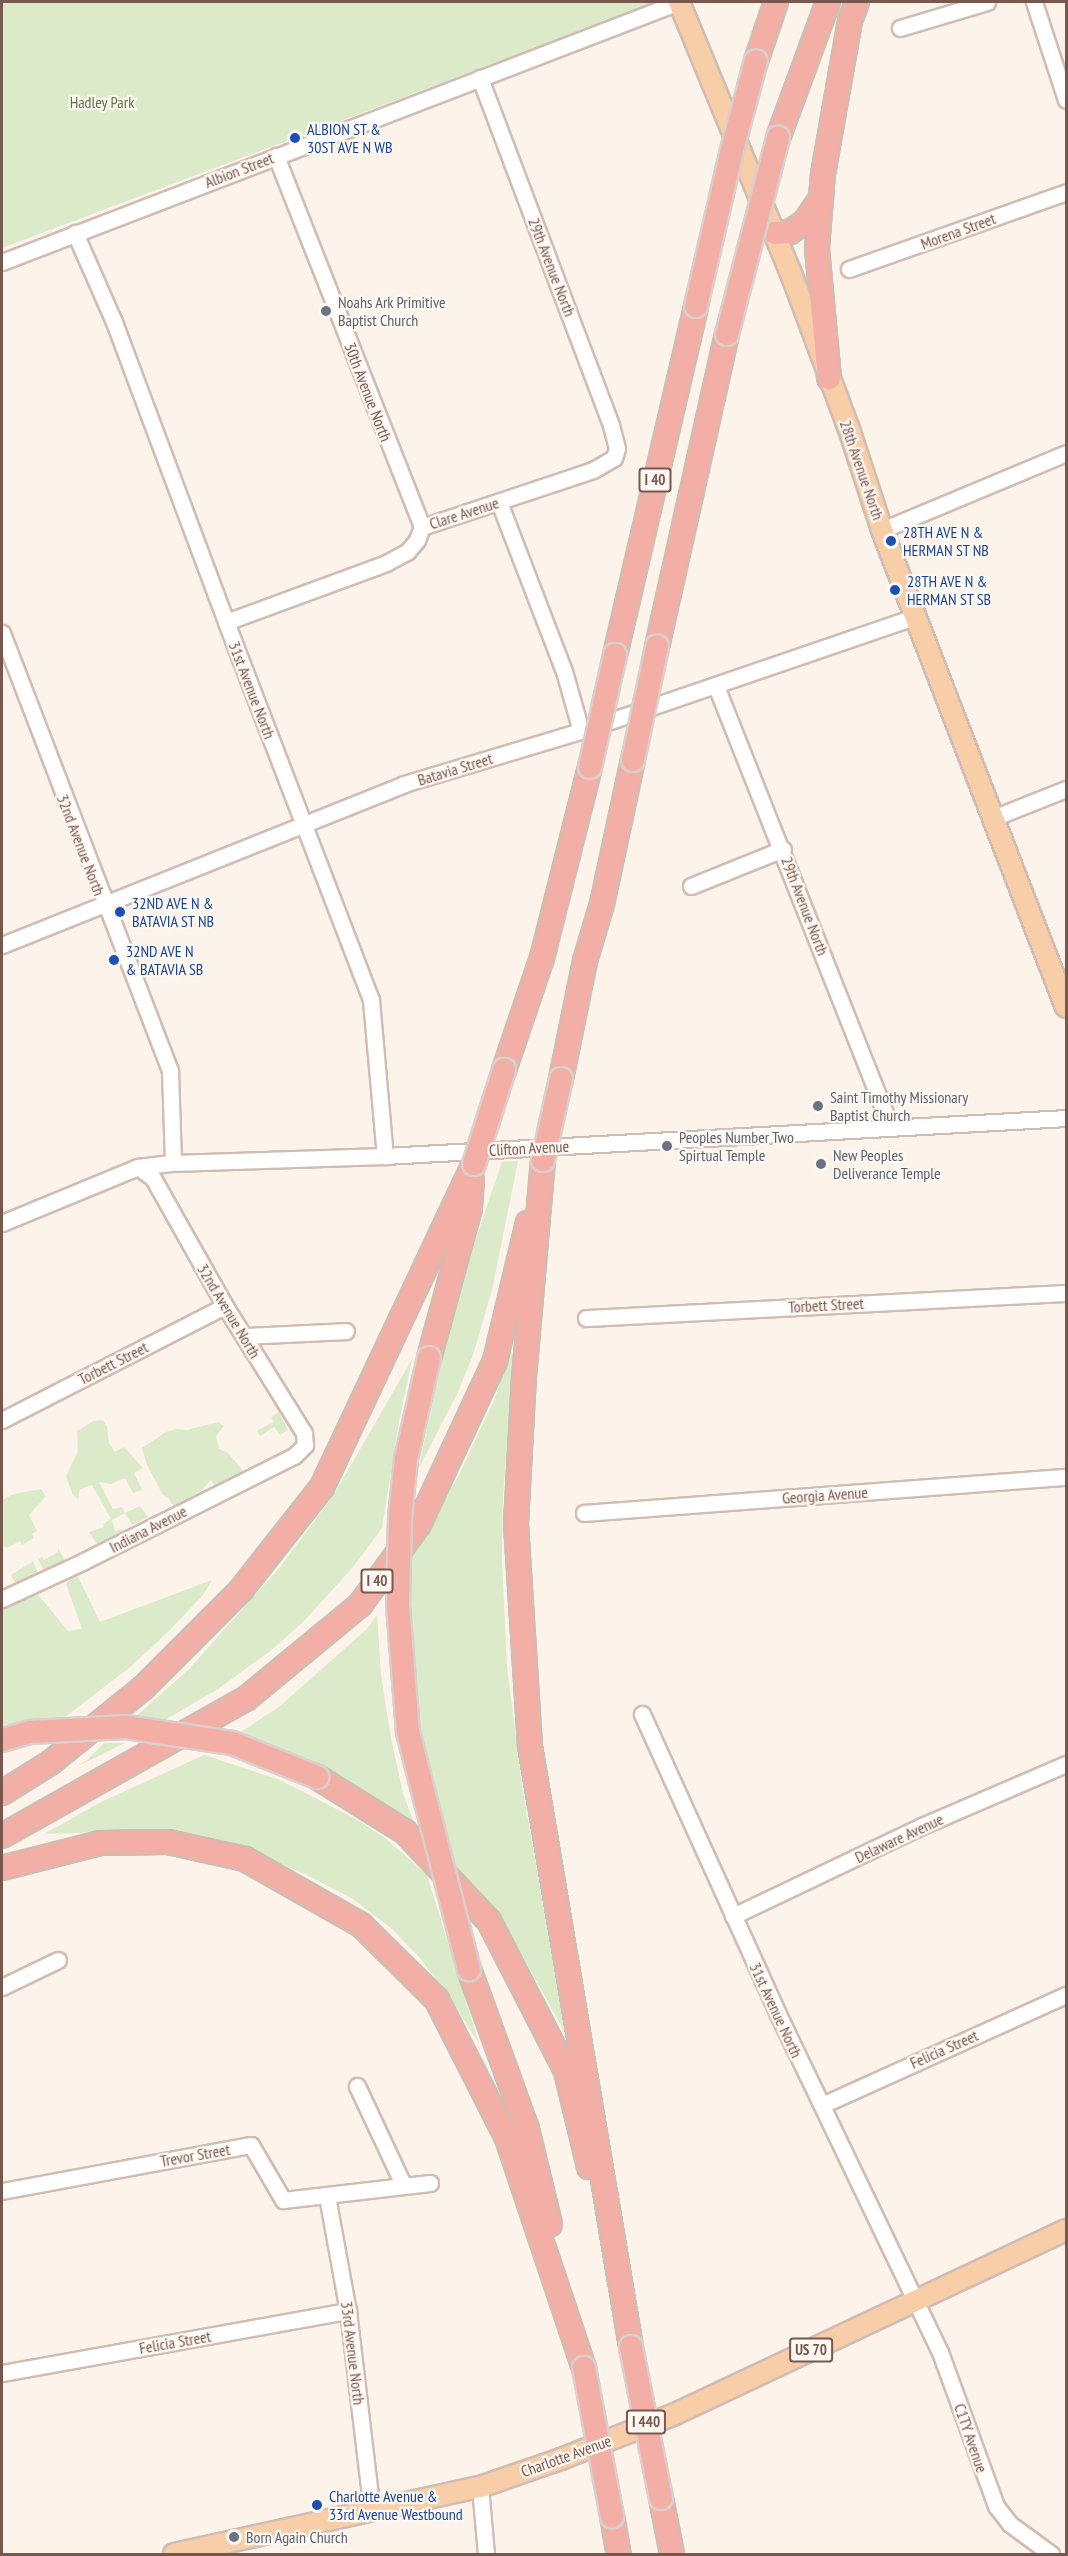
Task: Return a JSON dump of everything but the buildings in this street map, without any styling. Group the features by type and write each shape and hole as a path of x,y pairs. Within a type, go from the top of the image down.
{"highway":[{"name":"I 40","path":"2,1793 50,1763 143,1688 240,1590 322,1487 474,1165 542,958 590,767 731,154 756,61 776,2"},
{"name":"I 40","path":"2,1836 247,1698 360,1605 419,1524 495,1360 543,1161 585,961 602,904 727,334 778,138 828,2"},
{"path":"829,378 818,280 817,248 821,197 850,21 857,2"},
{"path":"775,233 790,232 805,222 821,197"},
{"path":"543,1161 524,1376 516,1524 530,1746 631,2347"},
{"path":"474,1165 470,1208 429,1359 406,1459 400,1516 398,1605 408,1732 469,1969 527,2129 584,2368 619,2554"},
{"path":"2,1740 30,1732 126,1727 232,1743 317,1777 405,1832 489,1921 566,2072 631,2347"},
{"path":"2,1868 100,1843 168,1842 245,1859 361,1926 437,2000 507,2138 584,2368"},
{"name":"I 440","path":"631,2347 672,2554"}],"main road":[{"name":"28th Avenue North","path":"679,2 775,233 882,530 1066,1007"},
{"name":"Charlotte Avenue","path":"174,2554 480,2487 561,2459 675,2414 916,2303 1066,2230"}],"street":[{"name":"Albion Street","path":"2,262 679,2"},
{"path":"900,28 987,2"},
{"path":"1034,2 1066,100"},
{"name":"29th Avenue North","path":"480,78 611,425 617,448 614,458"},
{"name":"30th Avenue North","path":"276,156 422,527"},
{"name":"Morena Street","path":"849,269 1066,192"},
{"name":"31st Avenue North","path":"75,233 114,322 371,1000 385,1156"},
{"path":"882,530 1066,453"},
{"name":"Clare Avenue","path":"226,622 386,563 407,552 417,540 422,527 605,465 614,458"},
{"path":"499,502 564,670 581,731"},
{"name":"Batavia Street","path":"2,945 404,784 581,731 917,616"},
{"name":"32nd Avenue North","path":"2,633 104,905 170,1071 173,1163"},
{"name":"29th Avenue North","path":"716,686 783,849 891,1128"},
{"path":"993,818 1066,789"},
{"path":"691,886 783,849"},
{"name":"Clifton Avenue","path":"2,1223 138,1167 173,1163 385,1156 1066,1118"},
{"name":"32nd Avenue North","path":"138,1167 153,1178 225,1306 304,1433 305,1445 294,1456"},
{"name":"Torbett Street","path":"586,1318 1066,1293"},
{"name":"Torbett Street","path":"2,1420 225,1306"},
{"path":"244,1336 346,1331"},
{"name":"Indiana Avenue","path":"2,1599 82,1562 294,1456"},
{"name":"Georgia Avenue","path":"584,1513 1066,1476"},
{"name":"31st Avenue North","path":"642,1714 733,1916 916,2303"},
{"name":"Delaware Avenue","path":"733,1916 922,1826 1066,1764"},
{"path":"2,1987 58,1960"},
{"name":"Felicia Street","path":"822,2104 1066,1995"},
{"path":"357,2086 403,2184"},
{"name":"Trevor Street","path":"2,2191 250,2145 283,2200 327,2196 403,2184 430,2183"},
{"name":"33rd Avenue North","path":"327,2196 348,2311 372,2512"},
{"name":"C1TY Avenue","path":"916,2303 940,2352 996,2506 1016,2529 1050,2554"},
{"name":"Felicia Street","path":"2,2373 348,2311"},
{"path":"480,2487 486,2554"}],"green space":[{"name":"Hadley Park","path":"2,2 657,2 2,248"},
{"path":"518,1161 492,1290 473,1355 458,1392 418,1470 445,1346 475,1241 502,1162"},
{"path":"509,1352 515,1353 503,1495 502,1561 507,1667 522,1786 566,2034 514,1941 482,1897 455,1868 420,1733 407,1630 408,1559 458,1477 495,1398"},
{"path":"412,1359 382,1528 353,1567 305,1620 274,1648 218,1689 165,1720 134,1718 189,1669 281,1566 335,1493"},
{"path":"279,1412 288,1430 280,1435 274,1427 260,1436 257,1431 273,1422 271,1417"},
{"path":"103,1420 107,1427 109,1443 115,1452 124,1447 143,1468 134,1473 142,1490 133,1493 125,1478 111,1484 99,1482 113,1509 122,1507 125,1513 112,1520 115,1531 122,1529 123,1532 97,1544 89,1532 104,1527 103,1524 111,1519 92,1485 80,1489 78,1500 72,1493 66,1476 78,1451 77,1431 93,1421"},
{"path":"218,1422 224,1426 216,1436 219,1449 228,1453 245,1473 215,1486 211,1480 202,1490 174,1507 168,1497 163,1495 147,1465 142,1448 166,1432 177,1429 187,1430"},
{"path":"41,1489 46,1496 29,1515 37,1531 32,1534 34,1538 22,1545 20,1541 7,1548 2,1546 2,1500 14,1494"},
{"path":"140,1506 148,1517 132,1525 125,1513"},
{"path":"58,1548 65,1561 44,1571 38,1559 42,1557 44,1560 58,1552"},
{"path":"33,1561 38,1574 16,1585 11,1575"},
{"path":"72,1576 78,1577 100,1622 212,1580 203,1595 168,1632 129,1668 65,1717 2,1725 2,1609 36,1592 68,1631 82,1629 66,1584"},
{"path":"377,1615 381,1675 391,1738 403,1793 415,1826 351,1782 308,1759 238,1734 280,1706 367,1629"},
{"path":"104,1743 125,1743 78,1766 87,1760"},
{"path":"204,1755 280,1780 356,1819 385,1838 427,1875 479,2044 453,2002 419,1957 392,1929 353,1899 303,1873 255,1853 208,1840 132,1831 44,1834 101,1802"}],"place":[{"name":"ALBION ST & 30ST AVE N WB","path":"295,138"},
{"name":"Noahs Ark Primitive Baptist Church","path":"326,311"},
{"name":"28TH AVE N & HERMAN ST NB","path":"891,541"},
{"name":"28TH AVE N & HERMAN ST SB","path":"895,590"},
{"name":"32ND AVE N & BATAVIA ST NB","path":"120,912"},
{"name":"32ND AVE N & BATAVIA SB","path":"114,960"},
{"name":"Saint Timothy Missionary Baptist Church","path":"818,1106"},
{"name":"Peoples Number Two Spirtual Temple","path":"667,1146"},
{"name":"New Peoples Deliverance Temple","path":"821,1164"},
{"name":"Charlotte Avenue & 33rd Avenue Westbound","path":"317,2505"},
{"name":"Born Again Church","path":"234,2537"}]}
